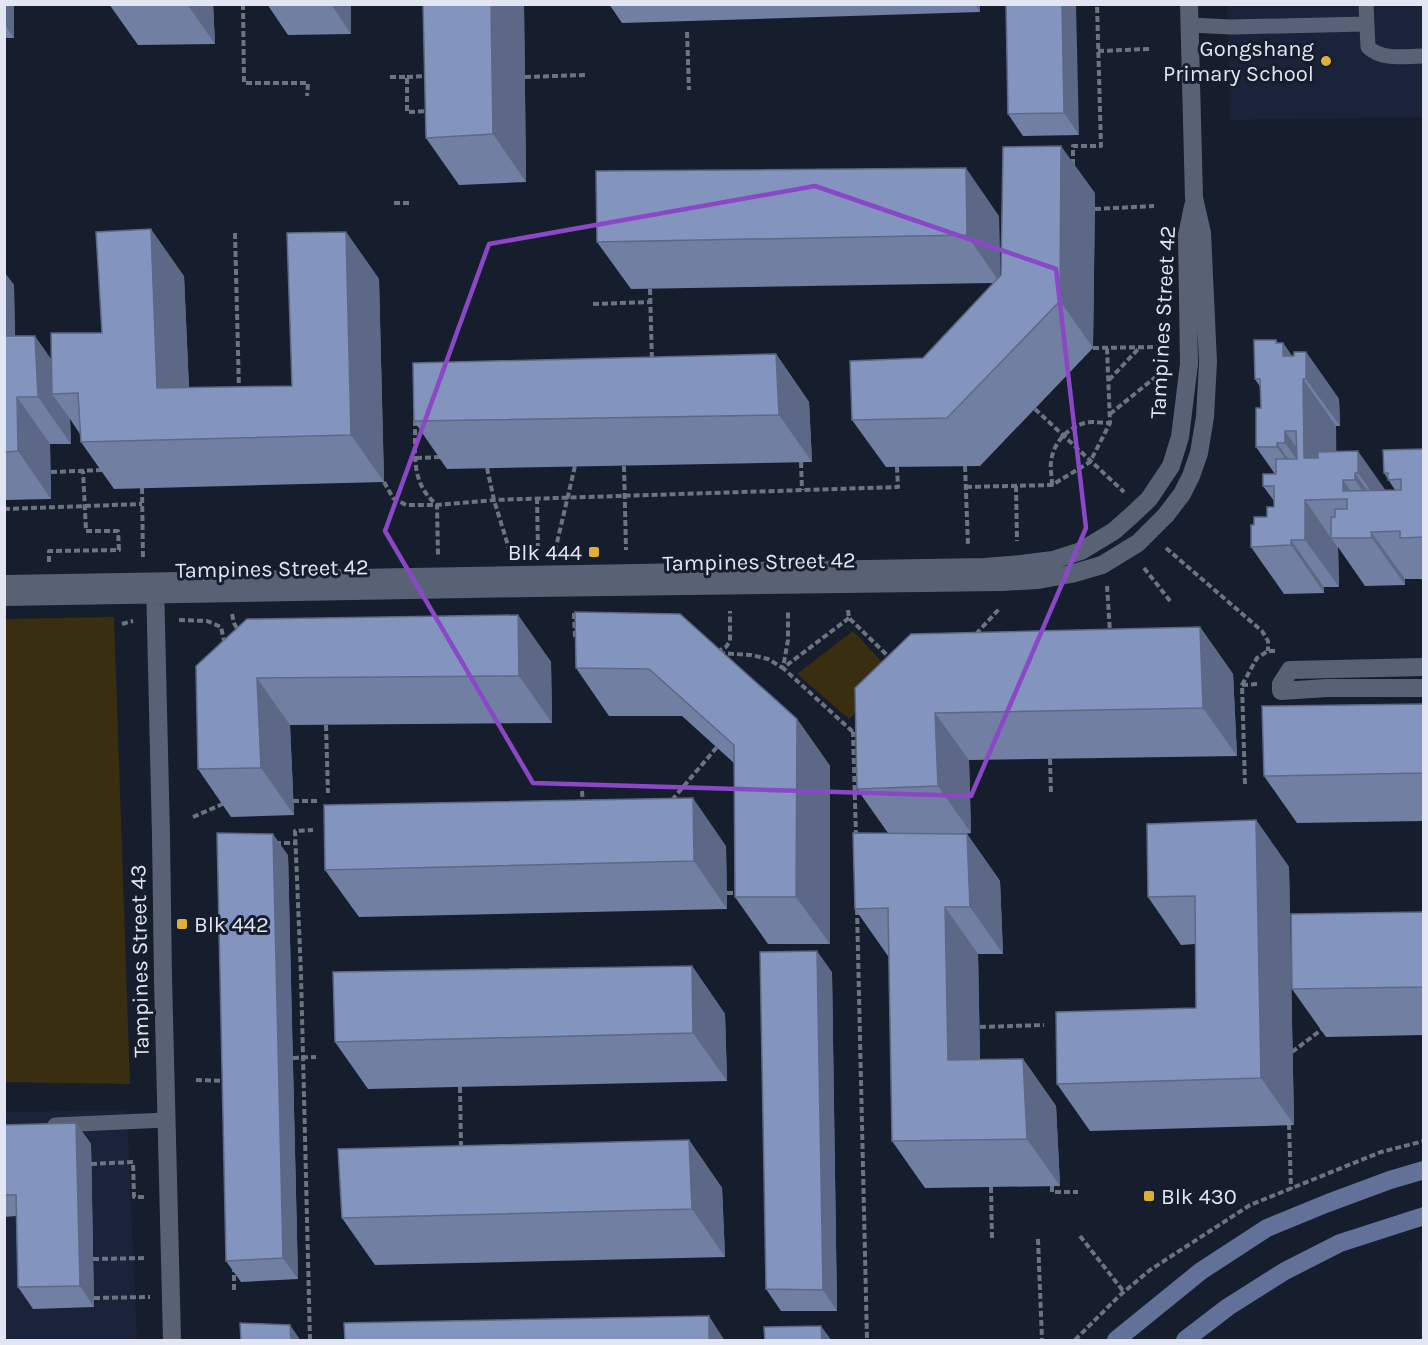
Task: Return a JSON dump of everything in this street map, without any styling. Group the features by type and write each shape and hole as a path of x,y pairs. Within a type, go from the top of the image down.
{"main road":[{"path":"1116,1341 1202,1271 1267,1228 1389,1180 1424,1170"},
{"path":"1185,1341 1228,1307 1285,1271 1340,1243 1424,1216"}],"street":[{"name":"Tampines Street 42","path":"4,584 155,588 1002,582 1038,580 1102,565 1137,543 1166,515 1182,494 1199,453 1205,417 1208,362 1195,234 1189,4"},
{"name":"Tampines Street 42","path":"4,597 155,588 969,567 1053,560 1081,551 1114,531 1149,499 1171,466 1180,437 1189,364 1195,234"},
{"name":"Tampines Street 43","path":"155,588 172,1341"},
{"path":"1424,667 1290,670 1281,684 1281,692 1327,688 1424,688"}],"lane":[{"path":"1366,4 1368,47 1375,54 1424,56"},
{"path":"1190,25 1231,27 1366,24"},
{"path":"45,1125 166,1120"}],"path":[{"path":"243,4 244,83 308,83 308,96"},
{"path":"1073,170 1072,146 1101,146 1097,4"},
{"path":"687,32 689,90"},
{"path":"1098,51 1149,49"},
{"path":"525,77 586,75"},
{"path":"390,76 435,76"},
{"path":"407,77 407,112 438,111"},
{"path":"394,203 409,203"},
{"path":"1095,209 1154,206"},
{"path":"235,232 239,396"},
{"path":"650,289 652,371"},
{"path":"593,304 651,302"},
{"path":"1108,380 1141,347"},
{"path":"1094,348 1158,347"},
{"path":"966,487 1052,485 1090,462 1110,423 1107,348"},
{"path":"1110,414 1158,375"},
{"path":"1035,409 1127,494"},
{"path":"415,411 416,476 422,489 437,505 438,562"},
{"path":"1052,485 1051,462 1055,447 1063,436 1074,427 1090,422 1110,423"},
{"path":"416,458 447,457"},
{"path":"801,462 802,490"},
{"path":"553,561 575,466"},
{"path":"624,466 626,560"},
{"path":"965,466 969,567"},
{"path":"384,482 393,498 405,505 437,505 537,498 898,487 897,467"},
{"path":"487,468 512,562"},
{"path":"51,472 113,469"},
{"path":"49,569 49,550 119,550 118,531 86,531 83,471"},
{"path":"1016,486 1017,543"},
{"path":"142,488 143,555"},
{"path":"537,498 538,561"},
{"path":"4,509 142,504"},
{"path":"1166,548 1262,631 1268,641 1268,651"},
{"path":"1102,565 1108,588 1111,642"},
{"path":"1142,566 1172,602"},
{"path":"970,641 1000,608"},
{"path":"848,610 849,618 891,659"},
{"path":"729,611 730,640 726,647 715,652 768,659 783,668 854,732"},
{"path":"783,668 788,640 788,611"},
{"path":"574,613 576,642"},
{"path":"783,668 849,618"},
{"path":"234,623 239,633"},
{"path":"221,627 226,650"},
{"path":"856,839 854,732 861,724"},
{"path":"326,725 328,793"},
{"path":"672,800 717,747"},
{"path":"1050,759 1051,794"},
{"path":"582,791 583,814"},
{"path":"193,817 231,801"},
{"path":"293,801 318,801"},
{"path":"310,1341 295,831 312,830"},
{"path":"274,843 295,843"},
{"path":"727,893 736,893 740,883"},
{"path":"857,899 867,1341"},
{"path":"980,1027 1044,1025"},
{"path":"1293,1052 1325,1027"},
{"path":"293,1058 316,1057"},
{"path":"196,1080 229,1081"},
{"path":"460,1087 461,1146"},
{"path":"1289,1124 1290,1189"},
{"path":"91,1164 133,1162 134,1197 149,1197"},
{"path":"1052,1186 1052,1192 1078,1192"},
{"path":"991,1187 992,1239"},
{"path":"1080,1236 1124,1293"},
{"path":"1038,1239 1042,1341"},
{"path":"93,1259 150,1258"},
{"path":"234,1290 234,1271 241,1270"},
{"path":"94,1298 150,1297"}],"highlighted area":[{"path":"815,186 1056,269 1086,528 971,796 533,783 385,531 489,244"}],"shaded area":[{"name":"Gongshang Primary School","path":"1227,5 1423,5 1423,117 1230,120"},
{"path":"114,617 130,1084 5,1082 5,619"},
{"path":"853,631 895,676 849,719 797,674"},
{"path":"127,1110 137,1340 5,1340 4,1112"},
{"path":"1423,1261 1424,1340 1420,1340 1419,1262"}],"building":[{"path":"423,4 491,4 493,134 426,138"},
{"path":"1006,4 1062,4 1064,113 1008,114"},
{"path":"1061,146 1060,301 947,418 852,420 850,361 923,358 1001,275 1003,147"},
{"path":"966,168 967,235 597,242 596,171"},
{"path":"151,229 157,388 292,386 287,233 346,232 351,435 81,442 78,393 52,394 51,333 102,333 96,232"},
{"path":"4,336 35,336 38,397 17,397 18,451 4,452"},
{"path":"1254,340 1276,340 1276,343 1283,343 1283,356 1294,356 1294,352 1306,352 1306,379 1303,379 1304,458 1318,458 1318,452 1358,451 1358,473 1355,473 1355,480 1343,480 1343,491 1401,490 1401,479 1388,480 1388,473 1384,473 1383,450 1423,449 1424,537 1400,538 1400,531 1371,532 1372,538 1331,538 1331,517 1335,517 1335,509 1347,509 1347,499 1305,500 1305,540 1291,540 1291,545 1251,547 1251,525 1254,525 1254,517 1267,517 1267,507 1274,507 1274,486 1263,486 1263,474 1276,474 1276,459 1297,459 1296,431 1285,431 1285,443 1277,443 1277,447 1256,447 1256,408 1261,408 1260,379 1255,379"},
{"path":"776,354 779,415 414,421 413,363"},
{"path":"575,612 680,614 797,719 796,897 735,897 734,745 649,669 576,668"},
{"path":"518,615 519,676 257,678 261,768 198,769 196,666 247,619"},
{"path":"1200,627 1203,708 935,713 938,786 857,789 855,688 911,634"},
{"path":"1424,704 1424,773 1264,776 1262,706"},
{"path":"693,798 694,861 325,870 324,805"},
{"path":"1256,820 1261,1078 1057,1084 1056,1012 1196,1008 1195,896 1148,897 1147,824"},
{"path":"217,833 273,834 283,1258 226,1261"},
{"path":"853,833 967,834 970,907 945,907 948,1060 1023,1059 1027,1139 892,1141 888,908 855,909"},
{"path":"1424,912 1424,987 1292,989 1291,914"},
{"path":"817,951 823,1290 766,1289 760,952"},
{"path":"692,966 693,1033 335,1042 333,972"},
{"path":"76,1123 80,1286 18,1287 16,1195 4,1195 4,1125"},
{"path":"689,1140 692,1209 342,1218 338,1149"},
{"path":"709,1316 709,1341 345,1341 344,1323"},
{"path":"240,1323 290,1325 291,1341 241,1341"},
{"path":"821,1326 822,1341 765,1341 764,1327"}],"place":[{"name":"Gongshang Primary School","path":"1326,61"},
{"name":"Blk 444","path":"594,552"},
{"name":"Blk 442","path":"182,924"},
{"name":"Blk 430","path":"1149,1196"}]}
